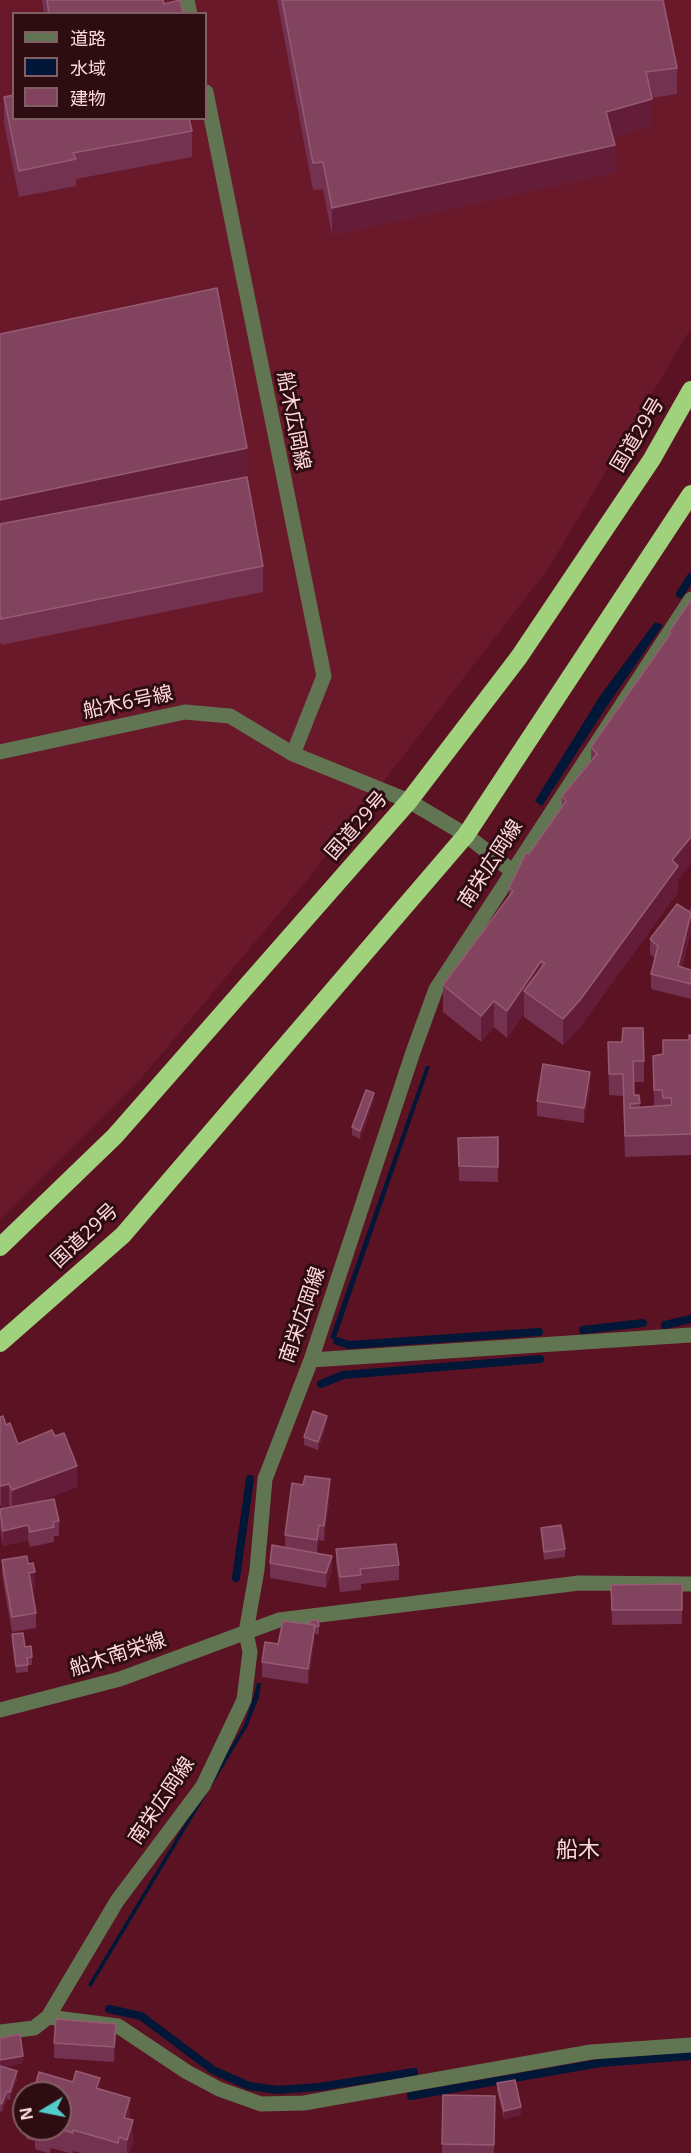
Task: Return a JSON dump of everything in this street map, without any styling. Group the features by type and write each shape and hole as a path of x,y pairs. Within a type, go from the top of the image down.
{"highway":[{"name":"国道29号","path":"0,1247 115,1136 409,801 519,657 652,459 691,390"},
{"name":"国道29号","path":"0,1343 123,1235 466,835 691,494"}],"street":[{"name":"船木広岡線","path":"207,97 324,676 292,754"},
{"name":"南栄広岡線","path":"48,2017 117,1901 203,1786 244,1700 250,1652 246,1632 256,1570 265,1479 311,1359 409,1063 436,989 691,599"},
{"name":"船木6号線","path":"0,752 185,712 230,716 292,754 409,801 466,835 512,871"},
{"path":"311,1359 691,1335"},
{"name":"船木南栄線","path":"0,1710 120,1679 279,1620 579,1583 691,1584"},
{"path":"0,2032 34,2028 48,2017 118,2026 203,2081 261,2104 304,2103 591,2052 691,2045"}],"shaded area":[{"path":"0,0 691,0 691,328 548,569 307,880 143,1076 0,1219"}],"water":[{"path":"655,622 663,625 542,806 535,801 600,696"},
{"path":"426,1066 430,1066 335,1340 330,1338"},
{"path":"257,1683 261,1683 259,1697 247,1727 91,1987 88,1985 244,1725"}],"building":[{"path":"47,0 163,0 164,4 180,0 183,12 49,12"},
{"path":"282,0 663,0 677,68 646,72 652,99 606,112 615,145 332,208 323,162 313,163"},
{"path":"12,95 12,120 189,120 192,131 73,153 76,159 19,171 4,97"},
{"path":"217,288 247,448 0,500 0,334"},
{"path":"247,477 263,566 1,619 0,524"},
{"path":"691,600 691,837 672,860 678,866 580,1000 563,1019 524,991 545,963 541,961 507,1011 494,1001 481,1016 443,985 513,891 509,888 526,853 529,854 566,801 562,796 597,754 591,747 671,633 669,632"},
{"path":"677,904 691,913 678,966 691,970 691,984 651,974 658,946 650,939"},
{"path":"623,1028 643,1028 644,1061 633,1061 634,1095 639,1095 640,1103 630,1104 630,1108 672,1105 671,1098 663,1098 662,1090 654,1090 653,1056 663,1054 663,1040 689,1040 689,1035 691,1035 691,1134 625,1136 623,1074 609,1074 608,1042 622,1042"},
{"path":"543,1064 590,1072 584,1108 537,1101"},
{"path":"366,1090 374,1093 360,1131 352,1127"},
{"path":"498,1137 498,1167 459,1166 458,1138"},
{"path":"313,1411 327,1416 318,1442 304,1437"},
{"path":"3,1416 6,1425 10,1423 18,1444 52,1430 55,1436 64,1433 77,1466 12,1490 9,1484 1,1486 0,1417"},
{"path":"305,1476 330,1479 324,1526 319,1525 317,1540 285,1535 292,1483 303,1485"},
{"path":"54,1499 59,1521 53,1522 54,1527 30,1532 28,1525 3,1531 0,1509"},
{"path":"561,1525 565,1549 544,1552 541,1528"},
{"path":"396,1544 399,1565 360,1569 361,1575 340,1577 336,1549"},
{"path":"272,1545 332,1556 326,1573 270,1563"},
{"path":"27,1556 28,1564 33,1563 35,1572 29,1573 36,1613 12,1617 2,1560"},
{"path":"682,1584 682,1610 612,1610 611,1585"},
{"path":"318,1620 319,1626 314,1627 315,1625 310,1624 309,1621"},
{"path":"283,1621 315,1625 308,1669 262,1662 265,1642 278,1644"},
{"path":"23,1633 25,1647 31,1646 32,1657 27,1658 28,1665 16,1666 12,1634"},
{"path":"56,2019 116,2024 114,2047 54,2043"},
{"path":"20,2034 23,2056 0,2060 0,2038"},
{"path":"0,2066 17,2071 10,2092 7,2091 2,2104 0,2103"},
{"path":"76,2071 100,2078 96,2088 130,2098 124,2118 133,2120 127,2140 119,2137 118,2143 73,2130 72,2133 73,2082"},
{"path":"39,2072 70,2081 36,2081"},
{"path":"515,2080 521,2107 504,2111 497,2083"},
{"path":"443,2095 495,2096 494,2145 442,2144"}],"waterway":[{"path":"680,594 691,577"},
{"path":"665,1325 691,1319"},
{"path":"583,1330 643,1323"},
{"path":"337,1341 349,1345 539,1332"},
{"path":"321,1384 343,1375 540,1359"},
{"path":"236,1578 250,1479"},
{"path":"109,2009 141,2016 213,2070 249,2086 278,2090 319,2087 414,2072"},
{"path":"411,2096 600,2063 691,2056"}],"district":[{"name":"船木","path":"578,1851"}]}
